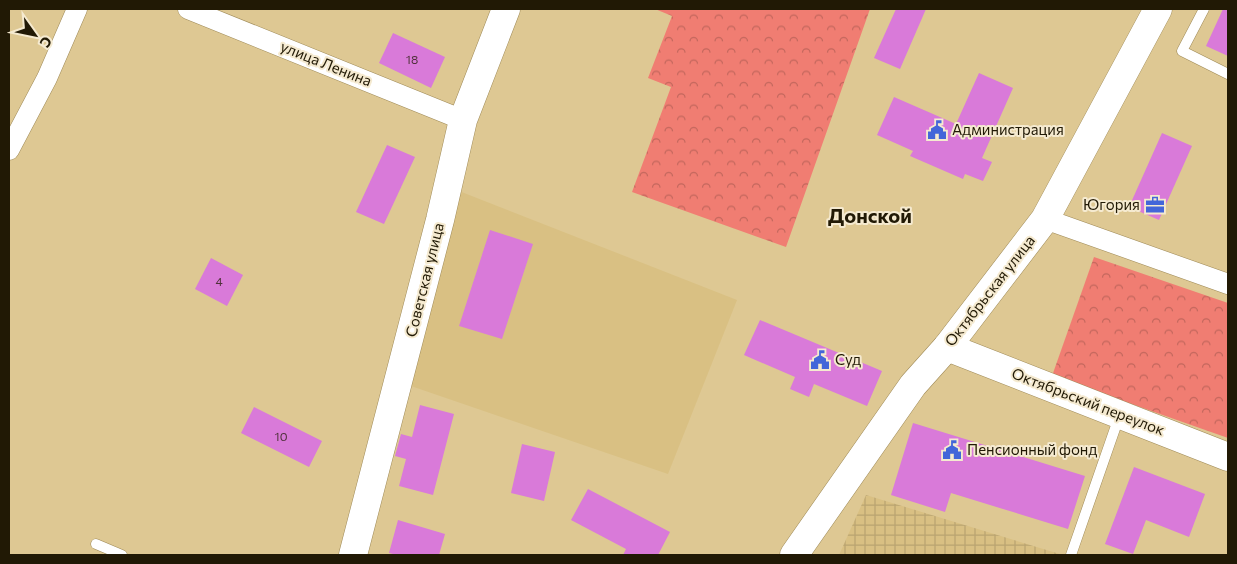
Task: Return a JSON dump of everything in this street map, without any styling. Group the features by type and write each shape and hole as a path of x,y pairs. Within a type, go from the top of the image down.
{"main road":[{"name":"Советская улица","path":"354,555 440,220 463,120 506,9"},
{"name":"Октябрьская улица","path":"794,555 913,385 947,347 1045,219 1158,9"},
{"name":"Октябрьский переулок","path":"947,347 1228,457"}],"street":[{"path":"9,150 47,78 77,9"},
{"name":"улица Ленина","path":"188,9 463,120"},
{"path":"1045,219 1228,284"}],"lane":[{"path":"1204,9 1182,51 1228,74"},
{"path":"1071,555 1120,414"},
{"path":"96,544 122,555"}],"shaded area":[{"path":"459,191 737,300 668,474 408,385"},
{"path":"866,495 1063,555 839,555"}],"green space":[{"path":"655,9 870,9 786,247 632,192 671,87 648,78 672,16"},
{"path":"1094,257 1228,303 1228,438 1052,376"}],"building":[{"path":"896,9 926,9 900,69 874,58"},
{"path":"1223,9 1228,9 1228,56 1206,46"},
{"path":"393,33 445,57 431,88 379,63"},
{"name":"Администрация","path":"979,73 1013,88 982,158 992,162 983,181 965,174 963,179 910,156 913,151 877,135 894,97 956,124"},
{"path":"1162,133 1192,146 1159,220 1129,207"},
{"path":"387,145 415,157 384,224 356,212"},
{"path":"490,230 533,244 502,339 459,326"},
{"path":"211,258 243,275 227,306 195,289"},
{"path":"760,320 882,371 867,406 814,384 809,397 790,389 795,377 744,355"},
{"path":"420,405 454,414 433,495 399,486 406,459 395,456 401,434 412,437"},
{"path":"254,407 322,441 309,467 241,433"},
{"name":"Пенсионный фонд","path":"913,423 1085,476 1068,529 951,493 945,512 891,495"},
{"path":"522,444 555,452 544,501 511,493"},
{"path":"1134,467 1205,494 1189,537 1146,520 1133,554 1105,544"},
{"path":"588,489 670,532 658,555 623,555 626,549 571,520"},
{"path":"398,520 445,534 439,555 397,555 389,553"}],"place":[{"name":"Администрация","path":"937,130"},
{"name":"Югория","path":"1155,205"},
{"name":"Суд","path":"820,360"},
{"name":"Пенсионный фонд","path":"952,450"}],"district":[{"name":"Донской","path":"870,216"}]}
